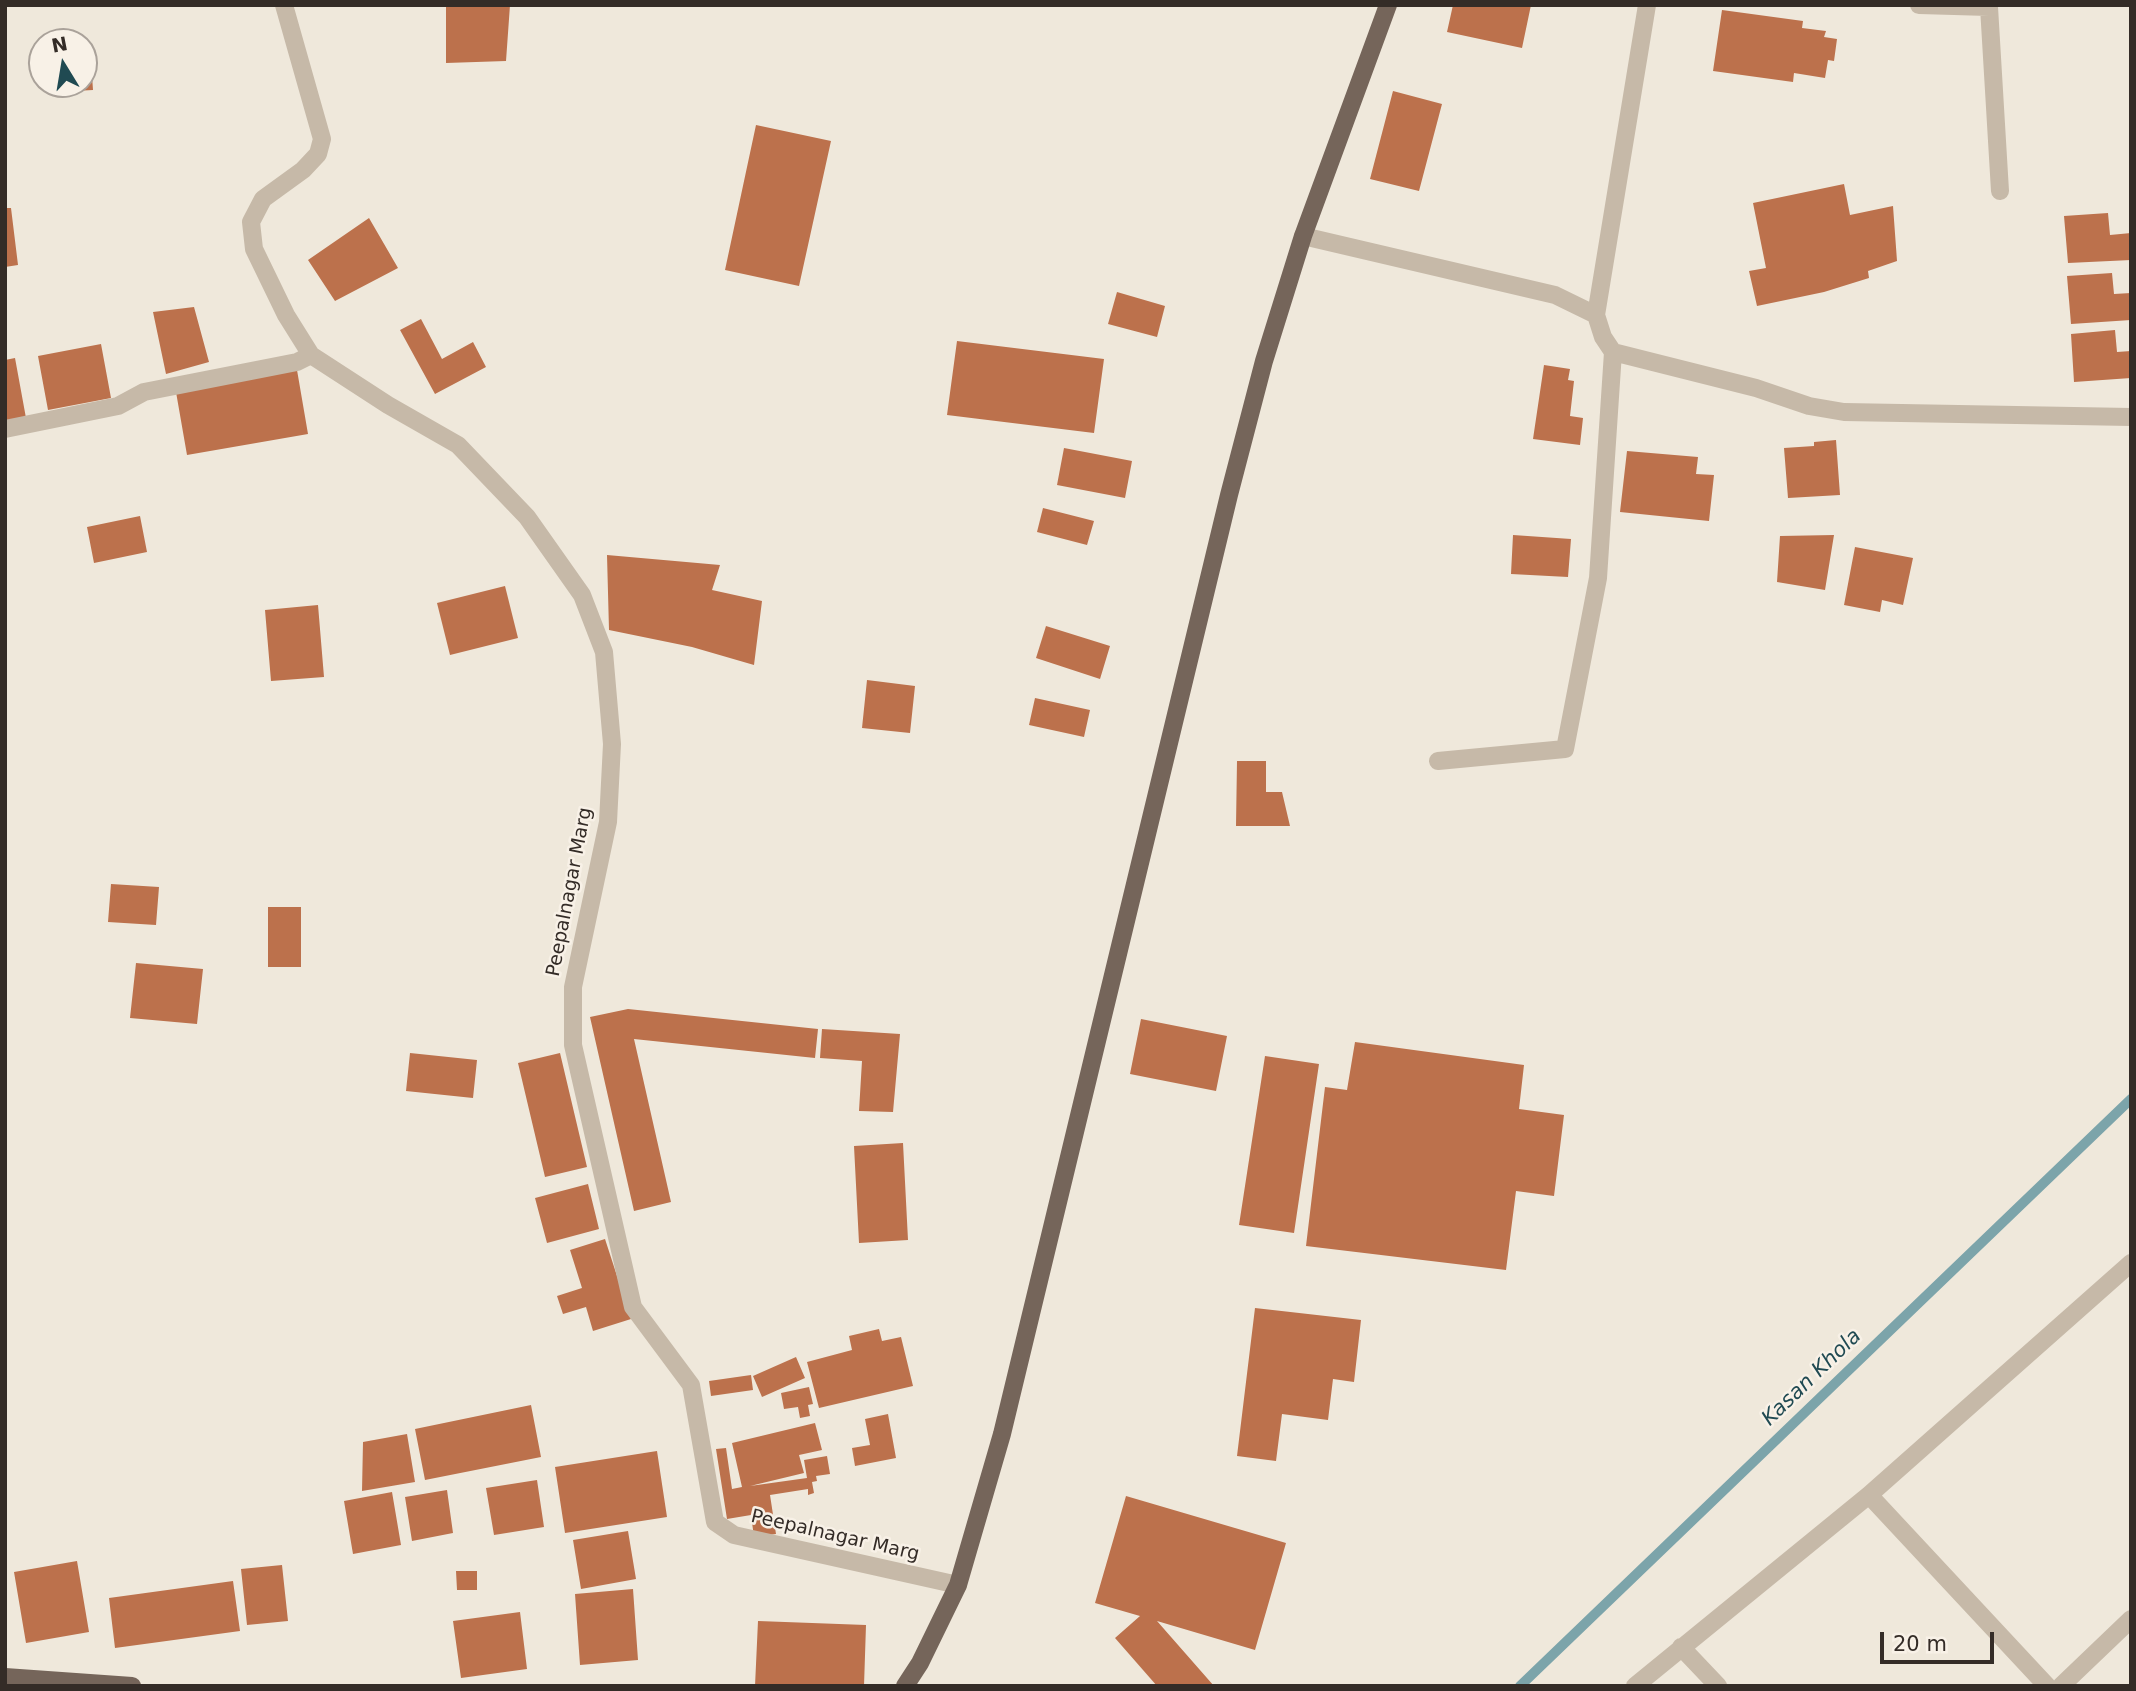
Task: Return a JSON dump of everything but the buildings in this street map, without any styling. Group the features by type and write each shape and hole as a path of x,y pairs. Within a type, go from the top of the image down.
{"main road":[{"path":"905,1686 920,1663 958,1585 1002,1434 1229,495 1264,361 1303,236 1388,5"},
{"path":"5,1677 132,1686"}],"street":[{"name":"Peepalnagar Marg","path":"284,5 322,139 318,154 303,170 263,199 251,222 254,249 286,314 311,355 388,405 458,445 527,517 582,594 604,652 612,744 608,822 573,987 573,1045 634,1307 691,1385 715,1522 734,1535 958,1585"},
{"path":"1438,761 1565,749 1598,578 1613,352 1603,337 1596,315 1647,5"},
{"path":"1930,6 1989,7 2000,191"},
{"path":"1303,236 1555,295 1596,315"},
{"path":"1613,352 1756,388 1809,406 1844,412 2131,417"},
{"path":"5,429 118,406 144,392 297,362 311,355"},
{"path":"1635,1686 1869,1495 2131,1263"},
{"path":"1869,1495 2047,1686"},
{"path":"2061,1686 2131,1619"},
{"path":"1681,1647 1718,1686"}],"waterway":[{"name":"Kasan Khola","path":"1520,1686 2131,1099"}]}
